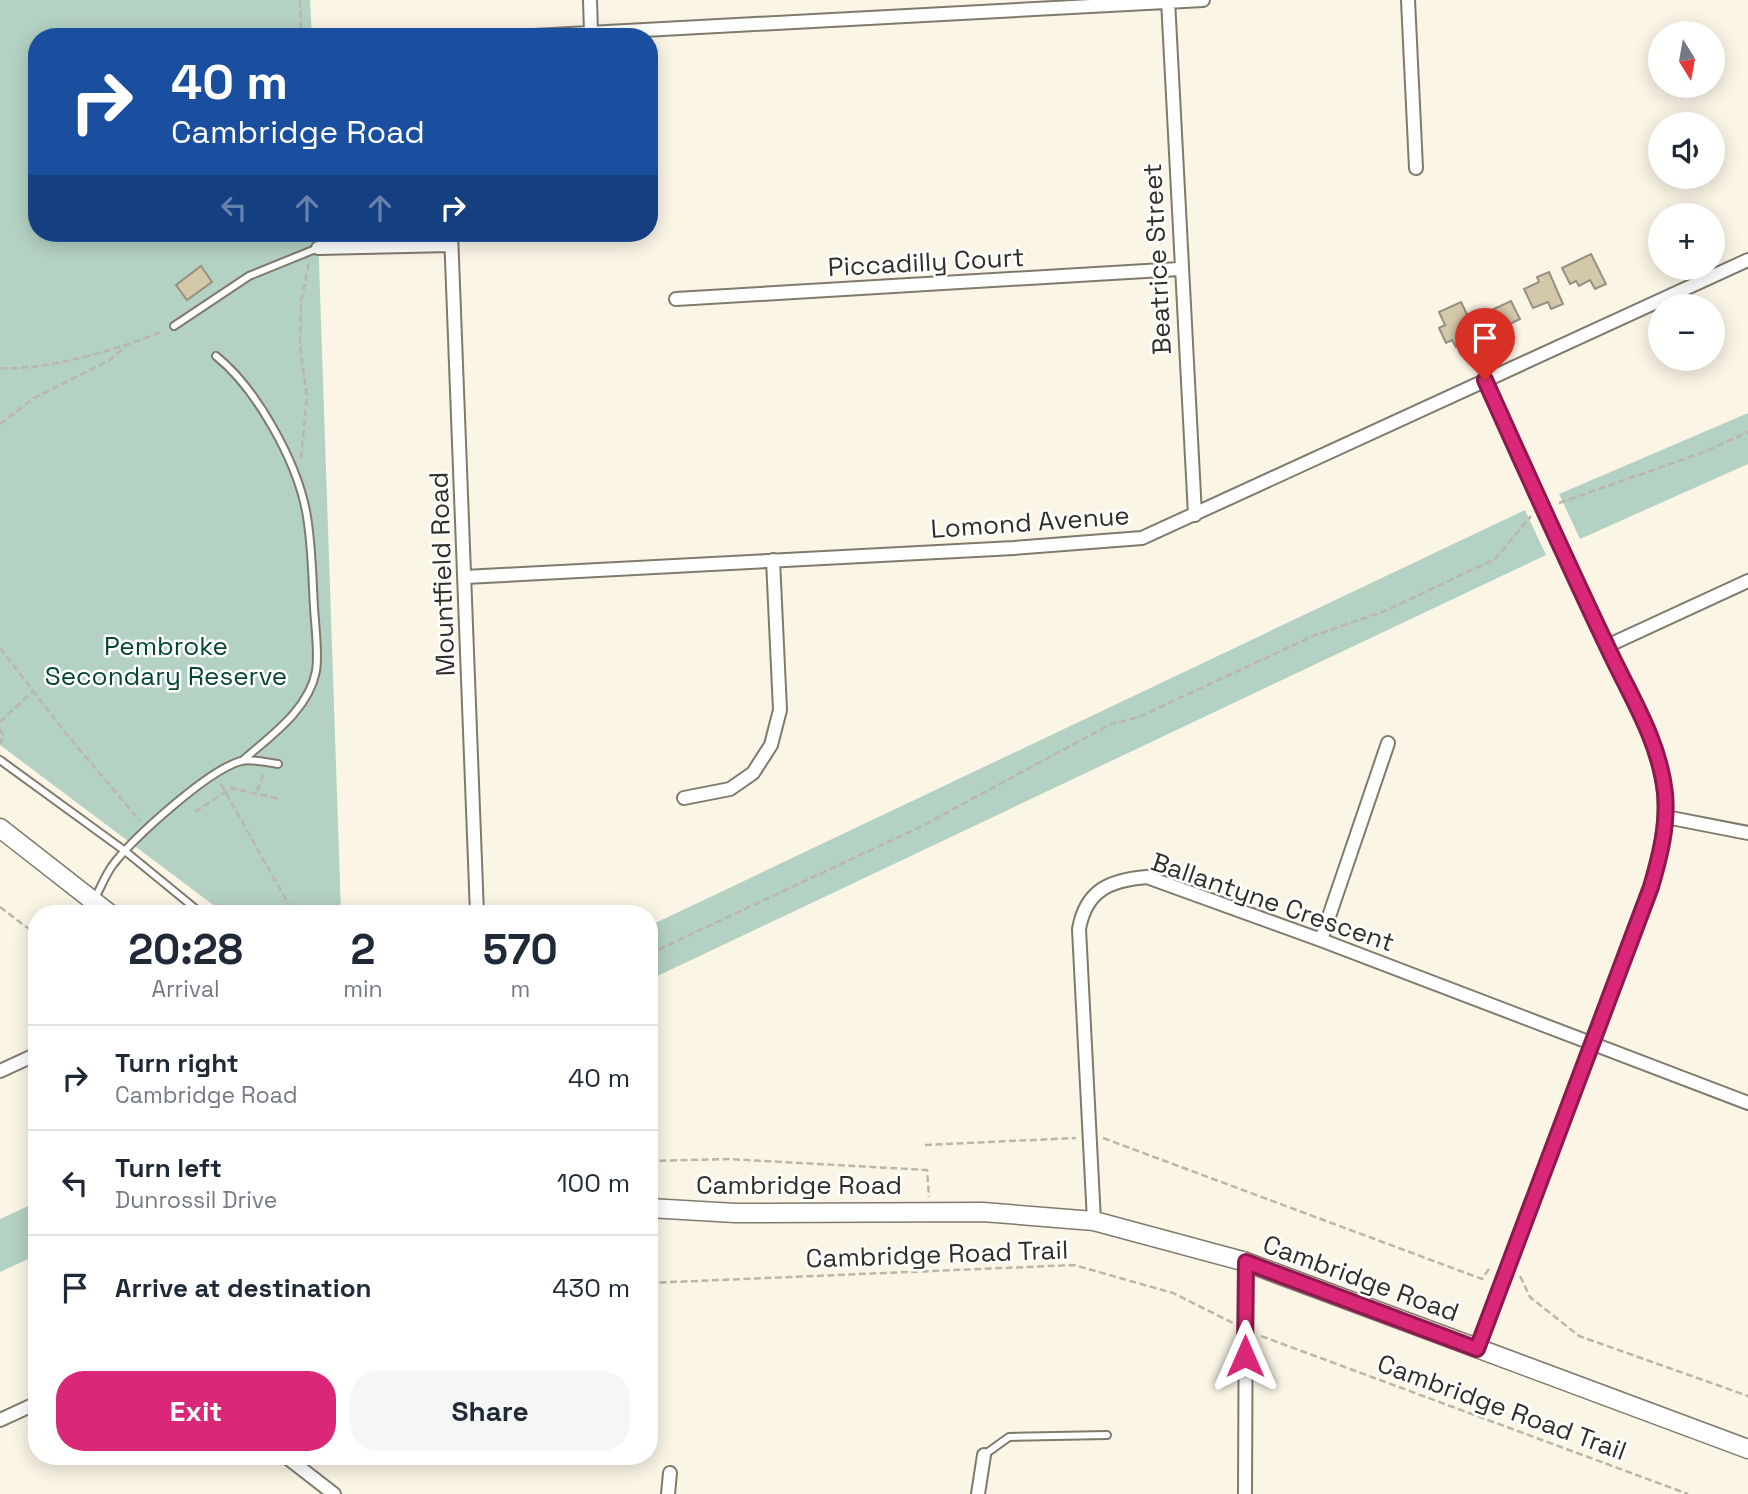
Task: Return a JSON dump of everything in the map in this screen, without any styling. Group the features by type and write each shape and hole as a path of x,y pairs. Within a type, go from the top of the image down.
{"main road":[{"path":"0,828 100,905"},
{"name":"Cambridge Road","path":"658,1209 736,1213 1041,1214 1094,1221 1246,1262 1748,1450"}],"street":[{"path":"590,0 591,28"},
{"path":"658,28 1203,0"},
{"path":"1408,0 1416,167"},
{"name":"Beatrice Street","path":"1168,1 1195,515"},
{"path":"315,249 410,242"},
{"name":"Mountfield Road","path":"451,242 477,905"},
{"name":"Lomond Avenue","path":"465,576 1111,542 1142,538 1748,260"},
{"name":"Piccadilly Court","path":"676,299 1180,269"},
{"path":"1477,1349 1651,887 1661,854 1666,817 1660,766 1646,724 1607,646 1485,380"},
{"path":"684,798 730,789 753,773 771,745 780,710 774,560"},
{"path":"1607,646 1748,580"},
{"path":"1321,940 1388,743"},
{"path":"1666,817 1748,833"},
{"name":"Ballantyne Crescent","path":"1094,1221 1079,929 1083,909 1098,892 1120,879 1147,877 1321,940 1748,1103"},
{"path":"0,1071 28,1058"},
{"path":"1245,1494 1246,1262"},
{"path":"0,1420 28,1407"},
{"path":"978,1494 984,1455"},
{"path":"297,1465 334,1494"},
{"path":"668,1494 670,1473"}],"lane":[{"path":"174,326 249,276 315,249"},
{"path":"94,900 111,868 147,829 215,775 242,761 280,728 302,703 316,672 311,558 306,511 299,485 264,410 235,372 216,356"},
{"path":"0,760 125,851 191,905"},
{"path":"242,761 278,764"},
{"path":"984,1455 1009,1437 1107,1435"}],"path":[{"path":"300,0 301,28"},
{"path":"301,458 307,397 300,346 301,302 315,249"},
{"path":"0,368 25,368 58,362 174,326"},
{"path":"0,424 34,398 110,360 132,341"},
{"path":"1559,503 1704,452 1748,432"},
{"path":"658,950 922,826 1111,724 1139,717 1312,636 1385,611 1487,563 1495,559 1531,516"},
{"path":"0,648 32,692 147,829"},
{"path":"0,722 32,692"},
{"path":"0,729 3,735 0,745"},
{"path":"257,792 268,763"},
{"path":"215,775 289,905"},
{"path":"195,812 224,790 231,788 279,799"},
{"path":"0,907 28,928"},
{"path":"925,1145 1076,1138"},
{"path":"1103,1138 1482,1279 1491,1266"},
{"path":"658,1161 728,1159 927,1170 930,1212"},
{"name":"Cambridge Road Trail","path":"658,1283 1074,1265 1173,1293 1245,1329 1688,1494"},
{"path":"1520,1276 1530,1297 1579,1336 1748,1396"}],"green space":[{"name":"Pembroke Secondary Reserve","path":"0,0 310,0 312,28 28,28 28,242 318,242 341,905 213,905 0,745"},
{"path":"1748,413 1748,464 1580,539 1559,494"},
{"path":"1525,510 1546,555 658,976 658,922"},
{"path":"28,1206 28,1259 0,1272 0,1219"}],"building":[{"path":"1591,254 1606,284 1595,289 1590,280 1579,286 1576,281 1570,284 1562,268"},
{"path":"201,266 212,282 187,300 176,285"},
{"path":"1549,272 1563,304 1551,309 1548,302 1533,308 1524,289 1539,282 1537,277"},
{"path":"1511,301 1520,319 1481,338 1472,319"},
{"path":"1461,302 1481,343 1470,348 1467,342 1456,347 1452,340 1446,343 1439,328 1445,325 1439,312"}],"route":[{"path":"1245,1356 1246,1262 1477,1349 1651,887 1661,854 1666,817 1665,793 1660,766 1646,724 1607,646 1485,380"}]}
